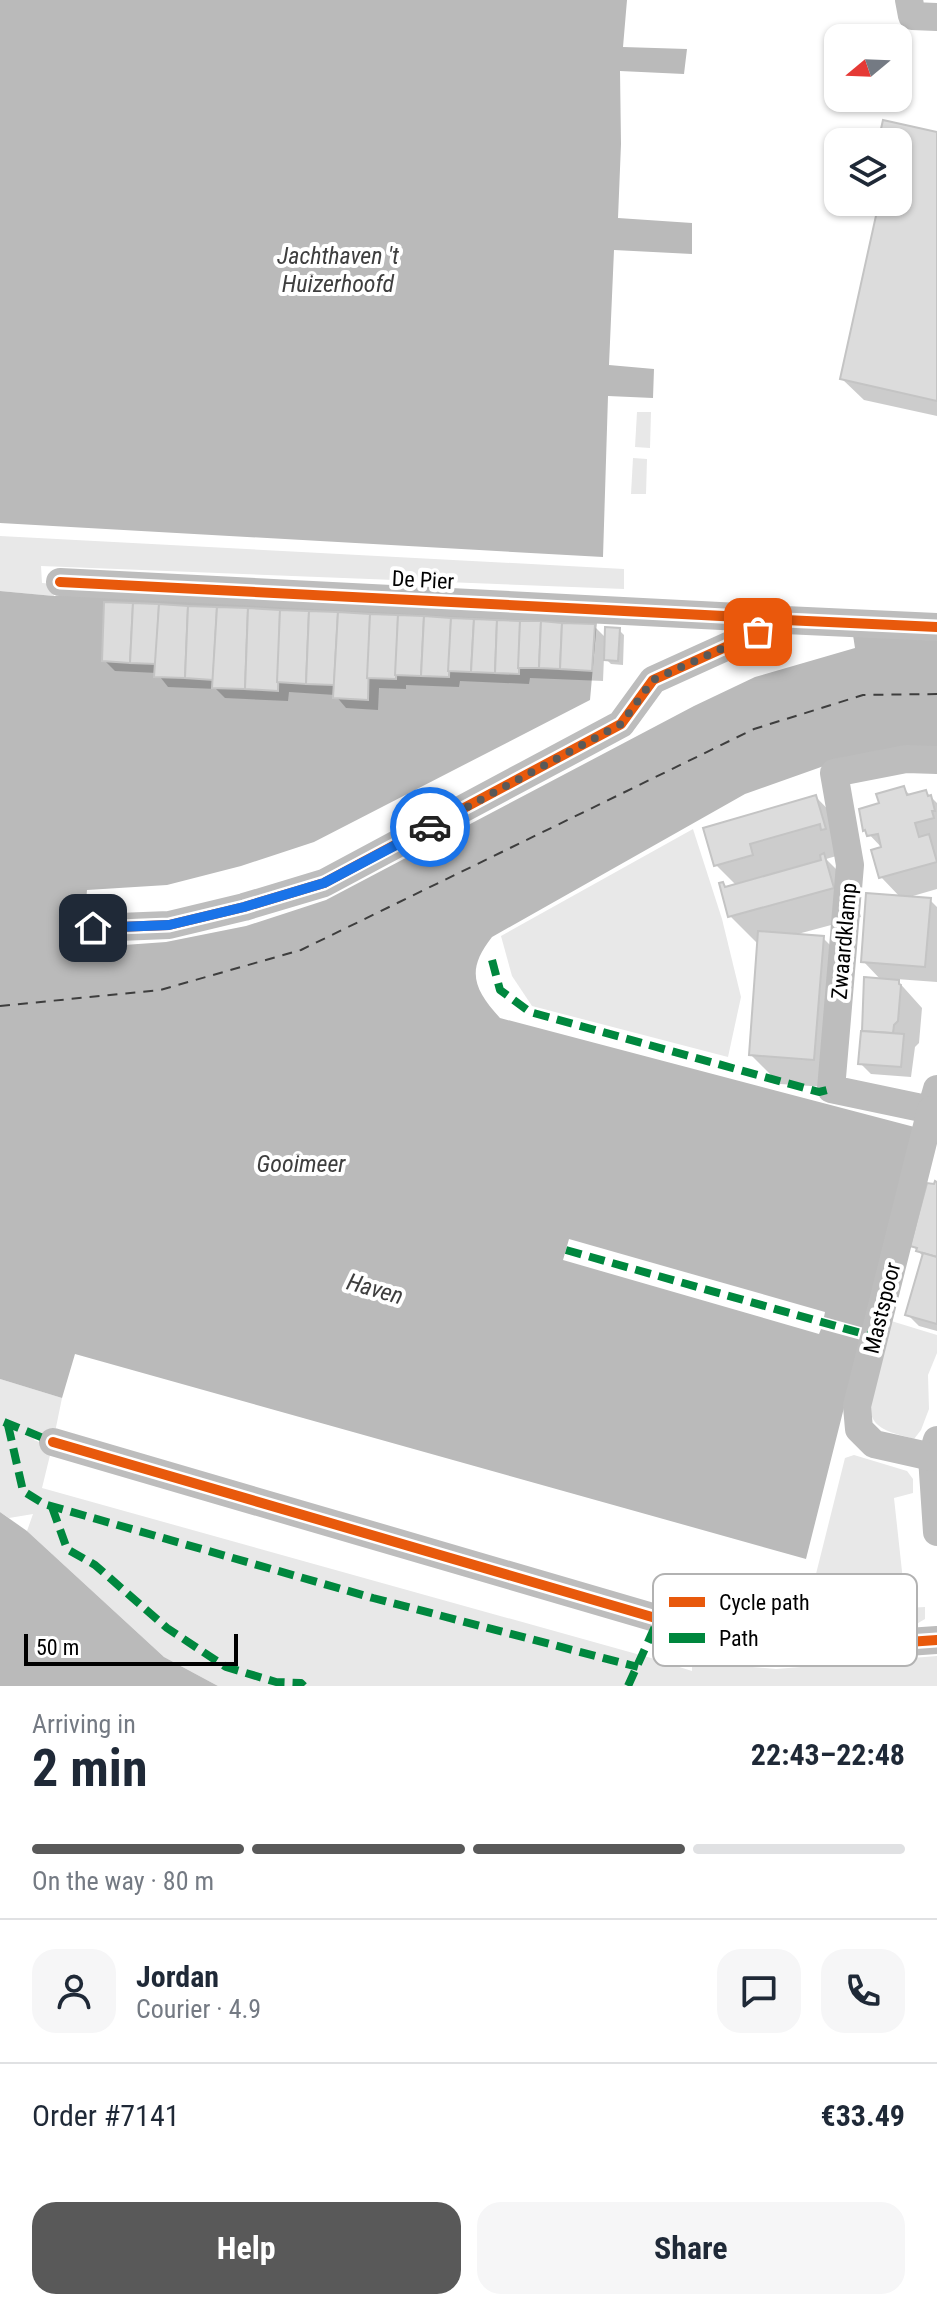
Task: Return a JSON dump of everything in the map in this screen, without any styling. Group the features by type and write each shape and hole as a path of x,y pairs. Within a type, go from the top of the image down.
{"street":[{"name":"De Pier","path":"60,582 937,627"},
{"name":"De Pier","path":"93,928 169,925 324,883 621,724 653,680 785,620"},
{"name":"Zwaardklamp","path":"935,1103 831,1089 850,865 834,773 906,759 937,760"},
{"name":"Mastspoor","path":"934,1448 874,1444 859,1429 857,1406 935,1103"},
{"path":"53,1442 653,1617"},
{"path":"934,1448 937,1532"},
{"path":"917,1641 937,1640"}],"shaded area":[{"path":"637,412 651,412 650,448 635,447"},
{"path":"633,458 647,459 646,494 631,494"},
{"path":"0,536 624,569 624,589 41,566 42,583 54,584 54,596 0,591"},
{"path":"693,829 722,919 741,997 728,1057 532,1006 512,976 501,936"},
{"path":"888,1320 937,1335 937,1353 928,1375 929,1409 914,1439 878,1425 869,1404 872,1375"},
{"path":"0,1379 62,1398 54,1437 31,1431 34,1440 52,1447 42,1488 651,1658 653,1666 676,1666 692,1671 692,1666 776,1669 917,1666 917,1658 937,1656 937,1686 218,1686 164,1657 27,1531 33,1514 9,1518 0,1512"},
{"path":"854,1455 907,1471 913,1479 913,1493 894,1498 902,1574 816,1574 845,1458"},
{"path":"917,1607 925,1607 925,1619 917,1624"}],"water":[{"name":"Jachthaven 't Huizerhoofd","path":"0,0 627,0 623,47 687,49 684,74 620,71 618,218 692,223 692,254 614,250 609,365 654,369 653,398 608,396 603,557 0,523"},
{"name":"Gooimeer","path":"0,591 597,621 590,700 314,842 241,866 167,885 87,890 82,948 166,942 246,926 326,900 694,706 755,677 855,648 853,635 937,638 937,750 838,761 745,794 492,937 478,959 476,969 479,988 500,1018 922,1129 864,1328 806,1559 75,1354 62,1398 0,1379"},
{"path":"0,1512 27,1531 164,1657 218,1686 0,1686"}],"pier":[{"path":"569,1239 825,1312 824,1317 864,1328 861,1340 821,1329 819,1334 563,1260"}],"building":[{"path":"883,120 937,132 937,401 840,379 876,216 912,216 912,128 881,128"},
{"path":"104,602 133,603 130,663 102,661"},
{"path":"133,603 159,604 156,664 130,663"},
{"path":"159,604 188,606 185,678 154,677"},
{"path":"188,606 217,607 213,680 185,678"},
{"path":"217,607 248,608 245,689 212,688"},
{"path":"248,608 280,610 278,691 245,689"},
{"path":"280,610 309,611 306,684 277,682"},
{"path":"309,611 338,612 334,685 306,684"},
{"path":"338,612 370,614 368,700 333,698"},
{"path":"370,614 398,615 396,679 367,678"},
{"path":"398,615 424,616 421,676 395,675"},
{"path":"424,616 451,618 449,677 421,676"},
{"path":"451,618 474,619 471,672 448,671"},
{"path":"474,619 497,620 495,673 471,672"},
{"path":"497,620 520,621 519,674 495,673"},
{"path":"520,621 541,621 539,668 518,668"},
{"path":"541,621 562,623 560,669 539,668"},
{"path":"562,623 595,624 592,671 560,669"},
{"path":"605,627 620,628 618,661 604,660"},
{"path":"904,786 907,795 926,790 928,796 931,795 934,818 915,823 919,837 929,834 937,862 879,878 871,850 881,847 878,834 867,836 863,831 859,809 879,803 876,794"},
{"path":"816,795 826,829 821,830 820,824 750,844 753,855 714,866 703,828"},
{"path":"824,853 834,888 728,917 719,883 723,882 725,887 821,860 820,855"},
{"path":"866,893 931,898 925,967 861,962"},
{"path":"758,931 824,936 814,1060 749,1055"},
{"path":"864,977 899,980 898,1021 893,1033 862,1031"},
{"path":"861,1031 904,1034 901,1067 858,1064"},
{"path":"935,1181 937,1257 910,1246 927,1183 934,1184"},
{"path":"923,1253 937,1257 937,1324 905,1315"}],"ferry route":[{"path":"0,1006 160,990 301,950 754,729 863,695 937,694"}],"marked path":[{"path":"492,960 500,990 530,1012 819,1092 831,1089"},
{"path":"566,1250 875,1337"},
{"path":"4,1422 53,1442"},
{"path":"8,1425 23,1491 44,1504 373,1598 638,1667"},
{"path":"52,1507 67,1549 95,1565 167,1628 226,1667 276,1682 301,1683 304,1686"},
{"path":"628,1686 653,1631"}],"cycle path":[{"path":"60,582 781,619"},
{"path":"93,928 169,925 324,883 621,724 653,680 785,620 937,627"},
{"path":"53,1442 653,1617"},
{"path":"917,1641 937,1640"}],"way so far":[{"path":"430,827 621,724 653,680 758,632"}],"route":[{"path":"93,928 169,925 244,907 324,883 430,827"}],"water label":[{"name":"Haven","path":"375,1289"}]}
